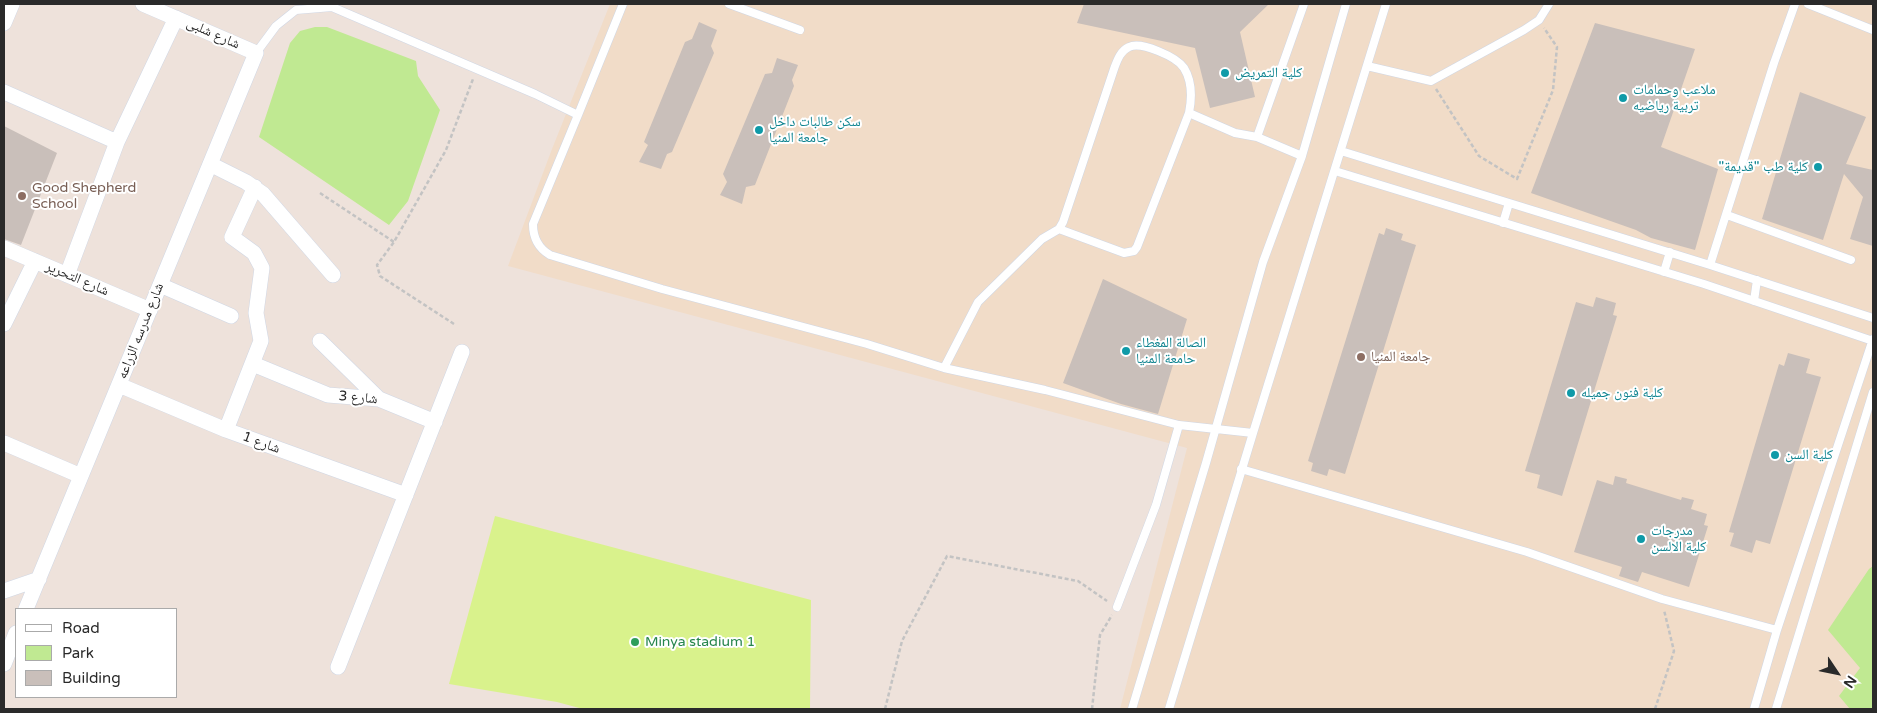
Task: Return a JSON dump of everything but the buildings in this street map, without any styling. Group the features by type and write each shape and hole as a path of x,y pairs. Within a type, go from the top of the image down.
{"street":[{"path":"4,24 12,4"},
{"name":"شارع شلبى","path":"143,4 256,53"},
{"path":"66,275 117,142 176,18"},
{"name":"شارع مدرسه الزراعه","path":"26,608 256,53"},
{"path":"4,92 117,142"},
{"path":"210,164 255,188 270,202 333,275"},
{"path":"226,430 261,341 256,313 262,268 254,253 232,237 255,188"},
{"name":"شارع التحرير","path":"4,248 150,310"},
{"path":"4,324 35,261"},
{"path":"160,284 231,316"},
{"path":"320,340 379,398"},
{"path":"338,667 462,352"},
{"name":"شارع 3","path":"253,364 328,395 379,398 435,422"},
{"name":"شارع 1","path":"119,385 226,430 406,496"},
{"path":"4,443 81,476"},
{"path":"4,591 39,579"},
{"path":"4,664 15,636"}],"lane":[{"path":"623,4 533,224 537,244 545,252 662,289 867,344 944,368 1045,390 1179,426 1252,432"},
{"path":"1257,137 1304,4"},
{"path":"1132,709 1216,429 1263,262 1302,156 1346,4"},
{"path":"1169,709 1252,432 1386,4"},
{"path":"1367,66 1432,81 1501,44 1539,20 1549,4"},
{"path":"1710,265 1774,63 1795,4"},
{"path":"1808,4 1873,30"},
{"path":"735,5 800,30"},
{"path":"256,53 276,26 296,10 332,7 535,94 578,115"},
{"path":"944,368 978,302 1042,239 1059,229 1064,222 1114,69 1127,47 1136,44 1149,48 1163,53 1183,65 1188,75 1192,99 1189,113 1137,247 1124,253 1059,229"},
{"path":"1189,113 1235,133 1257,137 1302,156"},
{"path":"1341,151 1670,252 1873,318"},
{"path":"1335,171 1664,272 1873,340 1777,630 1754,709"},
{"path":"1503,223 1509,203"},
{"path":"1727,215 1851,260"},
{"path":"1664,272 1670,252"},
{"path":"1754,301 1758,280"},
{"path":"1776,709 1873,392"},
{"path":"1117,607 1156,505 1179,426"},
{"path":"1242,469 1527,552 1662,599 1777,630"}],"path":[{"path":"1432,81 1479,156 1517,179 1553,90 1557,47 1539,20"},
{"path":"454,324 380,276 377,265 394,242 446,150 477,69"},
{"path":"320,193 394,242"},
{"path":"884,709 902,641 947,556 1078,581 1117,607 1100,635 1092,709"},
{"path":"1655,709 1674,651 1662,599"}],"shaded area":[{"name":"جامعة المنيا","path":"610,4 1873,4 1873,709 1120,709 1187,448 508,266"}],"green space":[{"path":"315,27 327,27 416,61 418,76 440,110 408,201 389,225 259,137 290,43 300,31"},
{"name":"Minya stadium 1","path":"495,516 811,600 810,709 583,709 557,702 449,684"},
{"path":"1873,566 1873,709 1850,709 1839,696 1860,668 1828,630 1869,569"}],"place":[{"name":"كلية التمريض","path":"1225,73"},
{"name":"ملاعب وحمامات تربية رياضيه","path":"1623,98"},
{"name":"سكن طالبات داخل جامعة المنيا","path":"759,130"},
{"name":"\"كلية طب \"قديمة","path":"1818,167"},
{"name":"Good Shepherd School","path":"22,196"},
{"name":"الصالة المغطاء حامعة المنيا","path":"1126,351"},
{"name":"جامعة المنيا","path":"1361,357"},
{"name":"كلية فنون جميله","path":"1571,393"},
{"name":"كلية السن","path":"1775,455"},
{"name":"مدرجات كلية الالسن","path":"1641,539"},
{"name":"Minya stadium 1","path":"635,642"}]}
